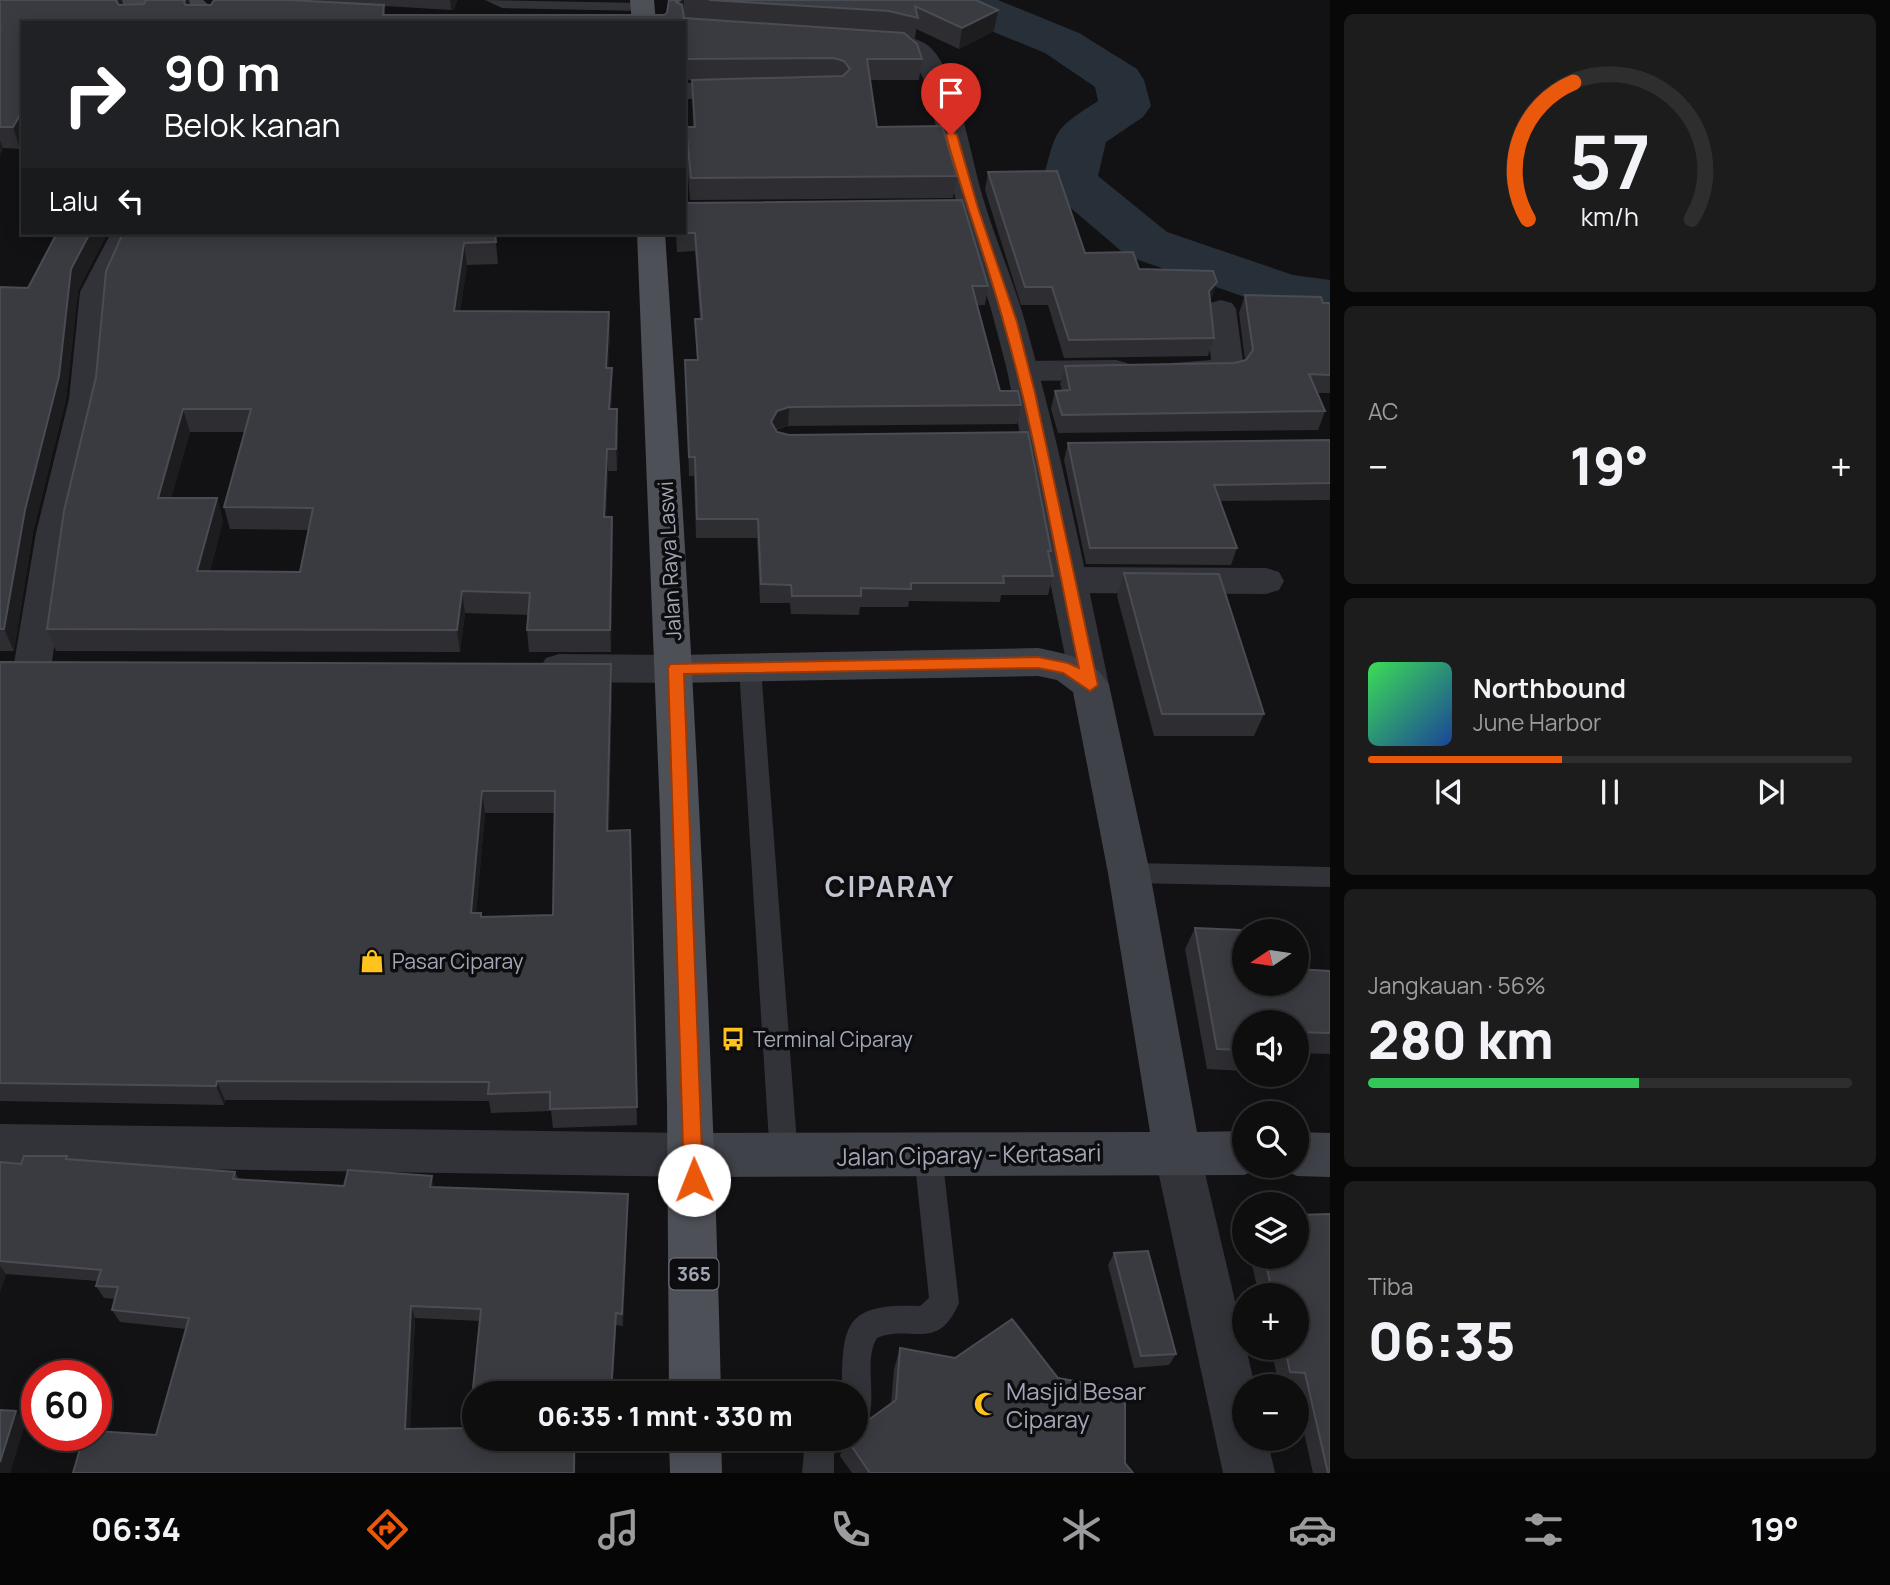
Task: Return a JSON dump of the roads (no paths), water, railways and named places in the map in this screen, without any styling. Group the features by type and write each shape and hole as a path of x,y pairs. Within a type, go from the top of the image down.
{"main road":[{"path":"101,0 139,13 213,13"},
{"path":"487,11 514,21"},
{"name":"Jalan Raya Laswi","path":"651,235 676,668 693,1155 695,1381"},
{"path":"676,668 1038,662 1068,668 1090,685 1129,873 1177,1152"},
{"name":"Jalan Ciparay - Kertasari","path":"693,1155 783,1157 1232,1153"},
{"path":"1309,1154 1330,1155"},
{"path":"695,1451 696,1473"}],"street":[{"path":"841,38 910,46 922,53 930,64 937,86 958,208 1010,322 1023,372 1041,442 1090,685"},
{"path":"686,91 765,91"},
{"path":"73,668 16,668 53,533 85,399 94,292 124,235"},
{"path":"1023,372 1228,369 1221,309"},
{"path":"1069,580 1266,582"},
{"path":"524,668 676,668"},
{"path":"0,1145 693,1155"},
{"path":"1177,1152 1249,1473"}],"lane":[{"path":"487,11 502,4 643,10"},
{"path":"750,668 783,1157"},
{"path":"1129,873 1330,877"},
{"path":"857,1381 858,1337 866,1326 876,1321 926,1321 944,1304 928,1154"},
{"path":"818,1473 819,1451"}],"waterway":[{"path":"957,0 1062,43 1119,80 1125,106 1081,135 1070,180 1147,244 1283,291 1330,298"}],"place":[{"name":"Pasar Ciparay","path":"372,961"},
{"name":"Terminal Ciparay","path":"733,1039"},
{"name":"Masjid Besar Ciparay","path":"986,1404"}],"district":[{"name":"CIPARAY","path":"890,886"}]}
